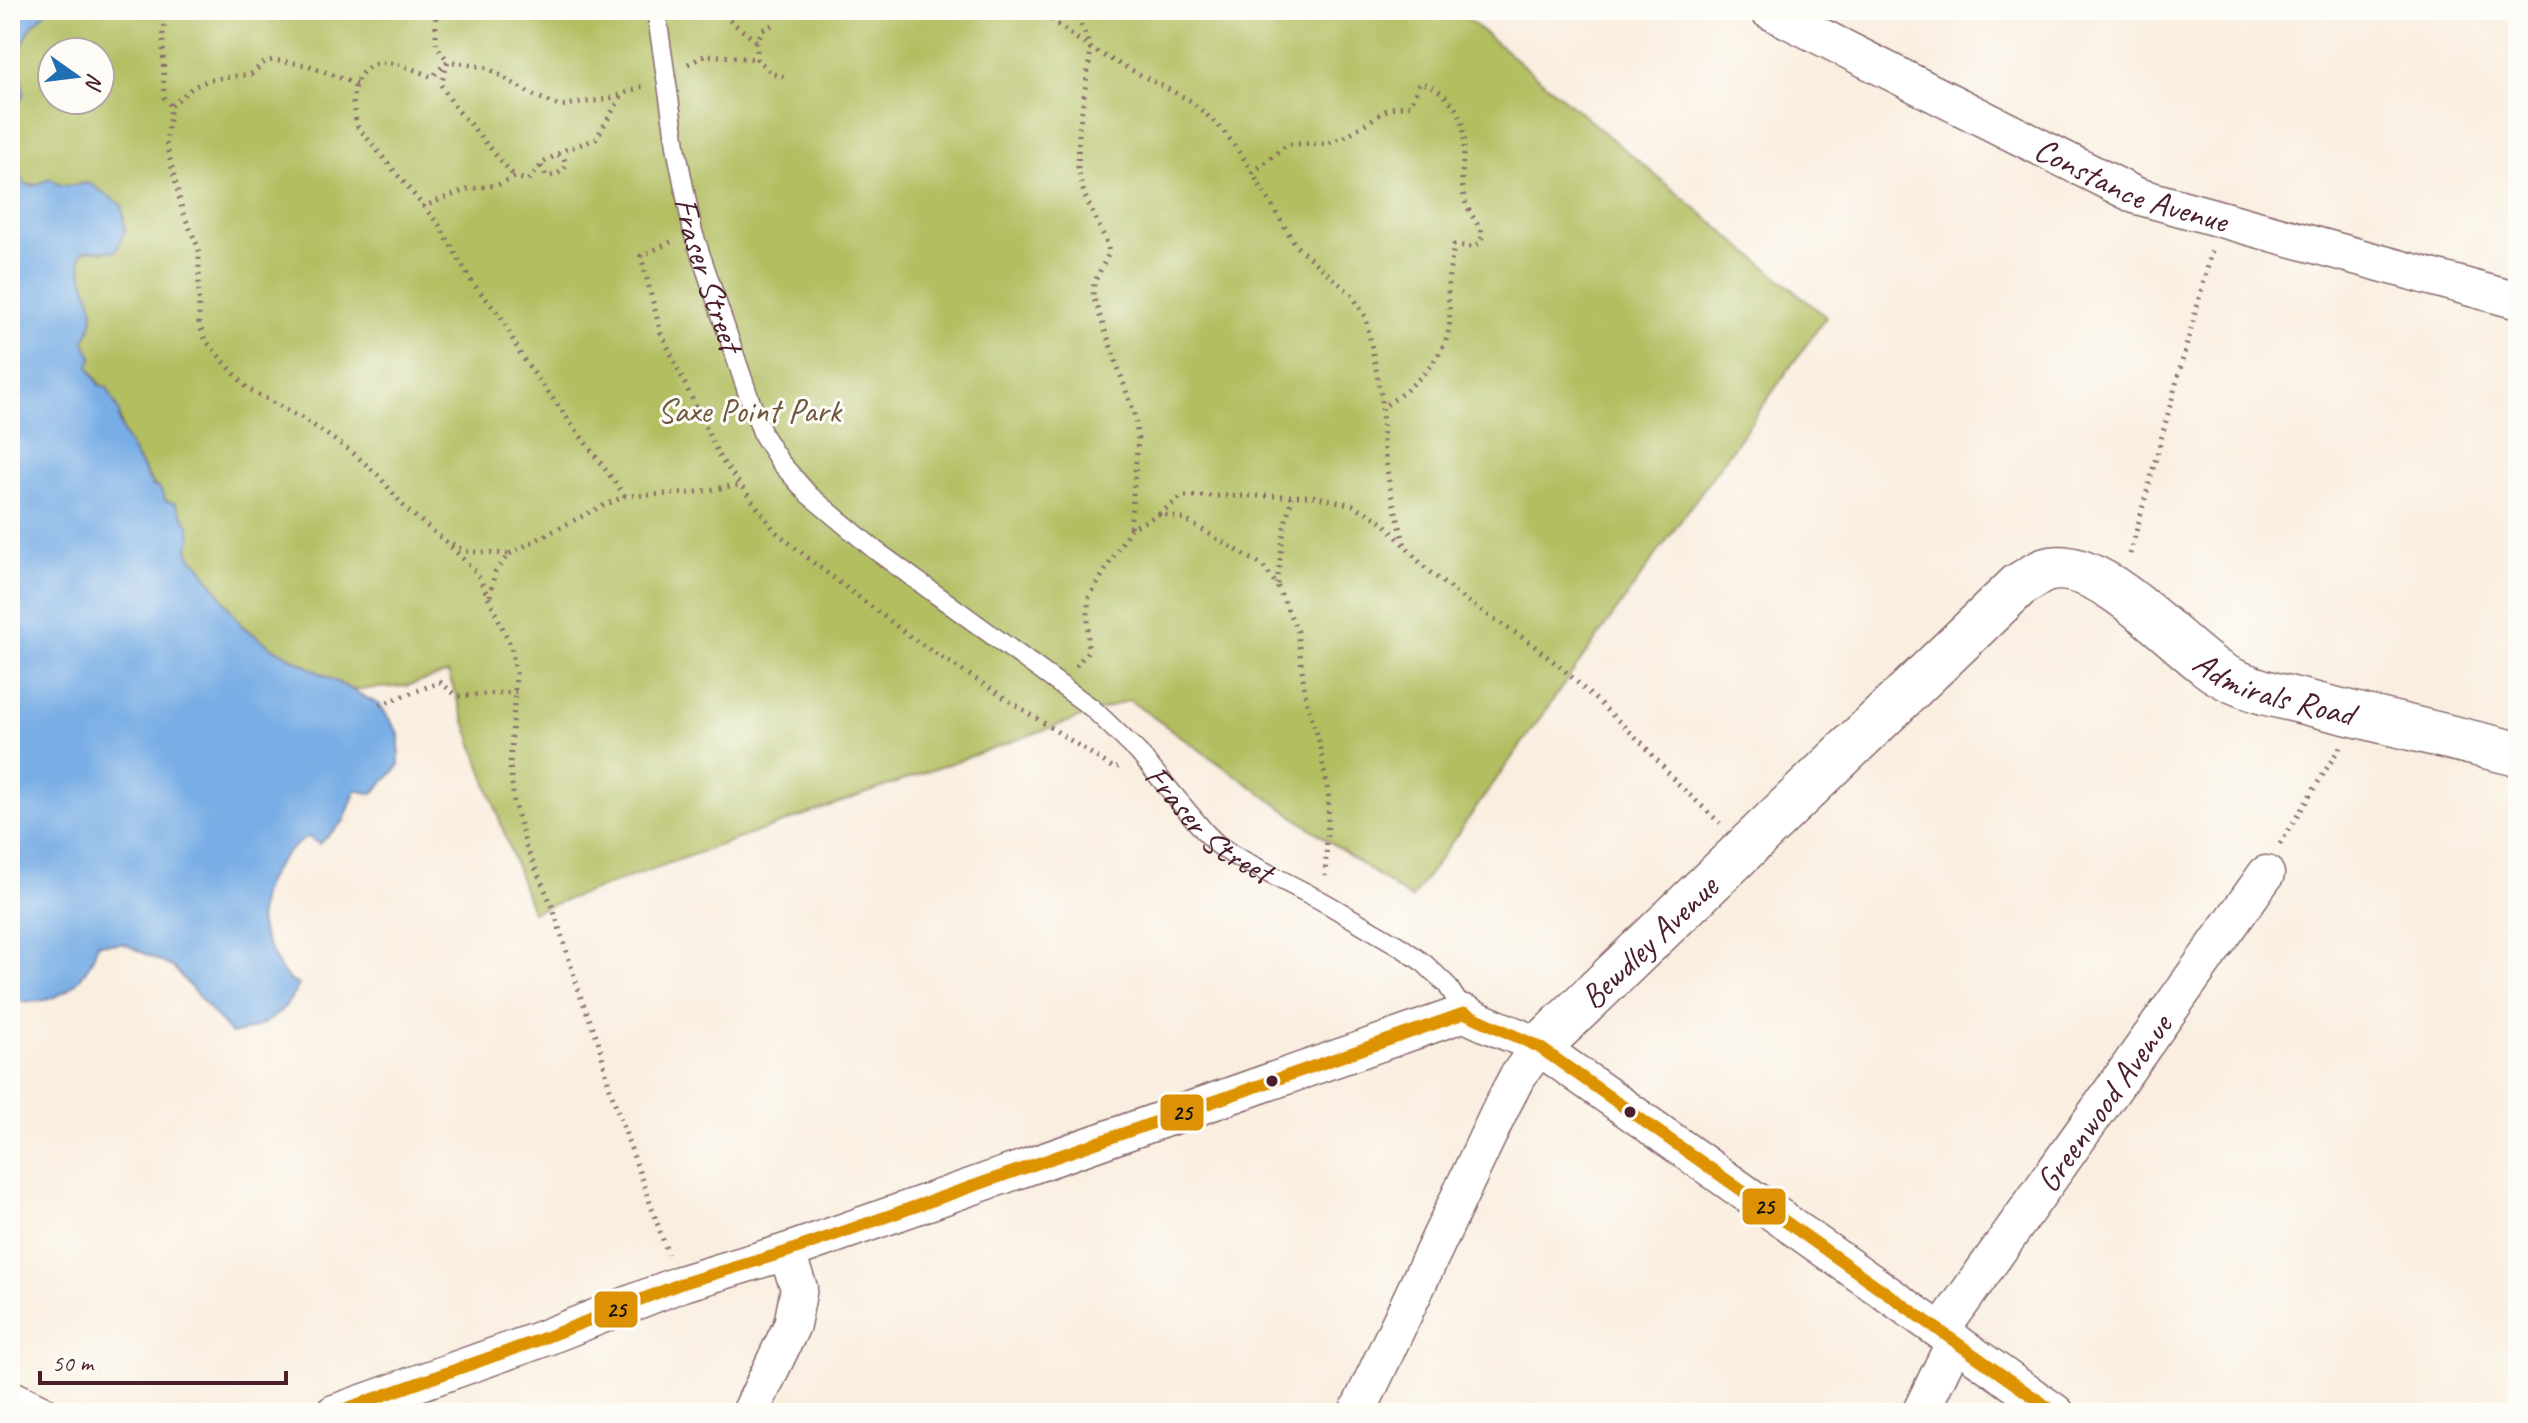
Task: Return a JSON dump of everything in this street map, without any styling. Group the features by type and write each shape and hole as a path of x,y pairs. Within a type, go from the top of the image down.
{"street":[{"name":"Constance Avenue","path":"1768,10 2137,196 2518,301"},
{"name":"Admirals Road","path":"2060,568 2087,573 2119,593 2208,666 2233,681 2267,693 2518,754"},
{"name":"Bewdley Avenue","path":"1357,1413 1503,1104 1517,1077 1539,1047 2019,585 2046,570 2060,568"},
{"name":"Greenwood Avenue","path":"1920,1413 1948,1336 2266,874"},
{"path":"334,1413 539,1340 680,1284 786,1252 1465,1013 1480,1022 1522,1036 1539,1047 2056,1413"},
{"path":"750,1413 792,1325 799,1288 786,1252"},
{"path":"10,1398 41,1413"}],"lane":[{"name":"Fraser Street","path":"656,10 677,152 693,232 763,435 780,462 809,495 875,550 1092,708 1138,752 1217,844 1379,932 1425,964 1447,985 1465,1013"}],"path":[{"path":"170,10 163,31 164,97 171,106"},
{"path":"436,10 436,45 448,61 488,68 531,94 559,106 623,94 706,55 757,59 773,74 789,78"},
{"path":"717,10 757,42"},
{"path":"1038,10 1091,49 1191,101 1222,129 1296,246 1352,295 1366,318 1382,407 1383,444 1391,494 1405,546"},
{"path":"1060,684 1088,651 1088,599 1130,529 1138,439 1134,413 1093,296 1094,283 1109,253 1084,194 1078,167 1079,130 1091,49 1075,10"},
{"path":"757,59 757,42 762,30 772,25"},
{"path":"356,84 307,65 273,60 265,62 251,74 201,83 171,106 166,143 183,213 199,249 199,324 205,340 248,389 304,419 352,452 378,475 406,509 477,573 511,646 516,692 510,765 514,802 526,847 553,908 580,995 598,1040 610,1089 680,1284"},
{"path":"448,61 432,77 399,65 382,63 369,69 356,84 352,110 358,127 439,225 472,282 501,317 522,357 625,496"},
{"path":"448,61 441,85 455,107 515,177 528,180 558,154 596,139 623,94"},
{"path":"1252,173 1288,144 1327,144 1346,136 1390,108 1411,105 1419,83 1440,91 1454,104 1466,138 1464,199 1483,234 1480,243 1472,247 1454,245 1448,288 1448,335 1440,350 1421,378 1402,396 1382,407"},
{"path":"541,166 546,176 561,172 566,166 564,158 558,154"},
{"path":"422,207 468,189 498,185 515,177"},
{"path":"2119,593 2221,219"},
{"path":"490,600 495,572 509,554 625,496 690,493 739,485"},
{"path":"1130,529 1159,514 1183,496 1313,496 1353,505 1383,522 1426,569 1465,600 1528,641 1564,670 1747,849"},
{"path":"1277,585 1284,528 1292,497"},
{"path":"1159,514 1184,519 1262,565 1277,585 1297,631 1306,700 1318,737 1329,798 1322,901"},
{"path":"445,541 465,551 509,554"},
{"path":"380,705 440,682 457,696 516,692"},
{"path":"2266,874 2285,833 2360,716"}],"green space":[{"name":"Saxe Point Park","path":"48,10 1208,10 1248,24 1267,23 1282,10 1457,10 1826,317 1411,899 1129,700 532,912 448,673 407,686 351,690 273,648 242,626 191,557 188,549 191,538 132,451 117,409 89,367 91,357 84,341 93,315 80,263 81,252 104,252 88,183 66,186 24,184 10,149 10,125 24,93 18,54 31,27"}],"water":[{"path":"10,10 48,10 31,27 18,54 24,93 10,125"},
{"path":"1208,10 1282,10 1267,23 1248,24"},
{"path":"10,149 24,184 33,186 50,179 64,185 89,183 122,205 125,231 116,251 88,250 81,253 80,263 93,315 84,341 92,357 89,367 99,385 107,387 119,412 119,422 126,439 153,487 159,487 166,501 175,503 189,525 191,538 188,549 191,557 242,626 273,648 380,705 399,734 399,766 372,794 356,790 344,821 319,844 308,837 297,844 271,874 261,899 261,928 282,972 299,985 280,1012 263,1024 243,1031 231,1034 174,968 125,944 98,943 81,977 59,995 40,1001 10,1001"}],"transit line":[{"name":"25","path":"1465,1013 1539,1047 2056,1413"},
{"name":"25","path":"334,1413 539,1340 680,1284 786,1252 1465,1013"}]}
